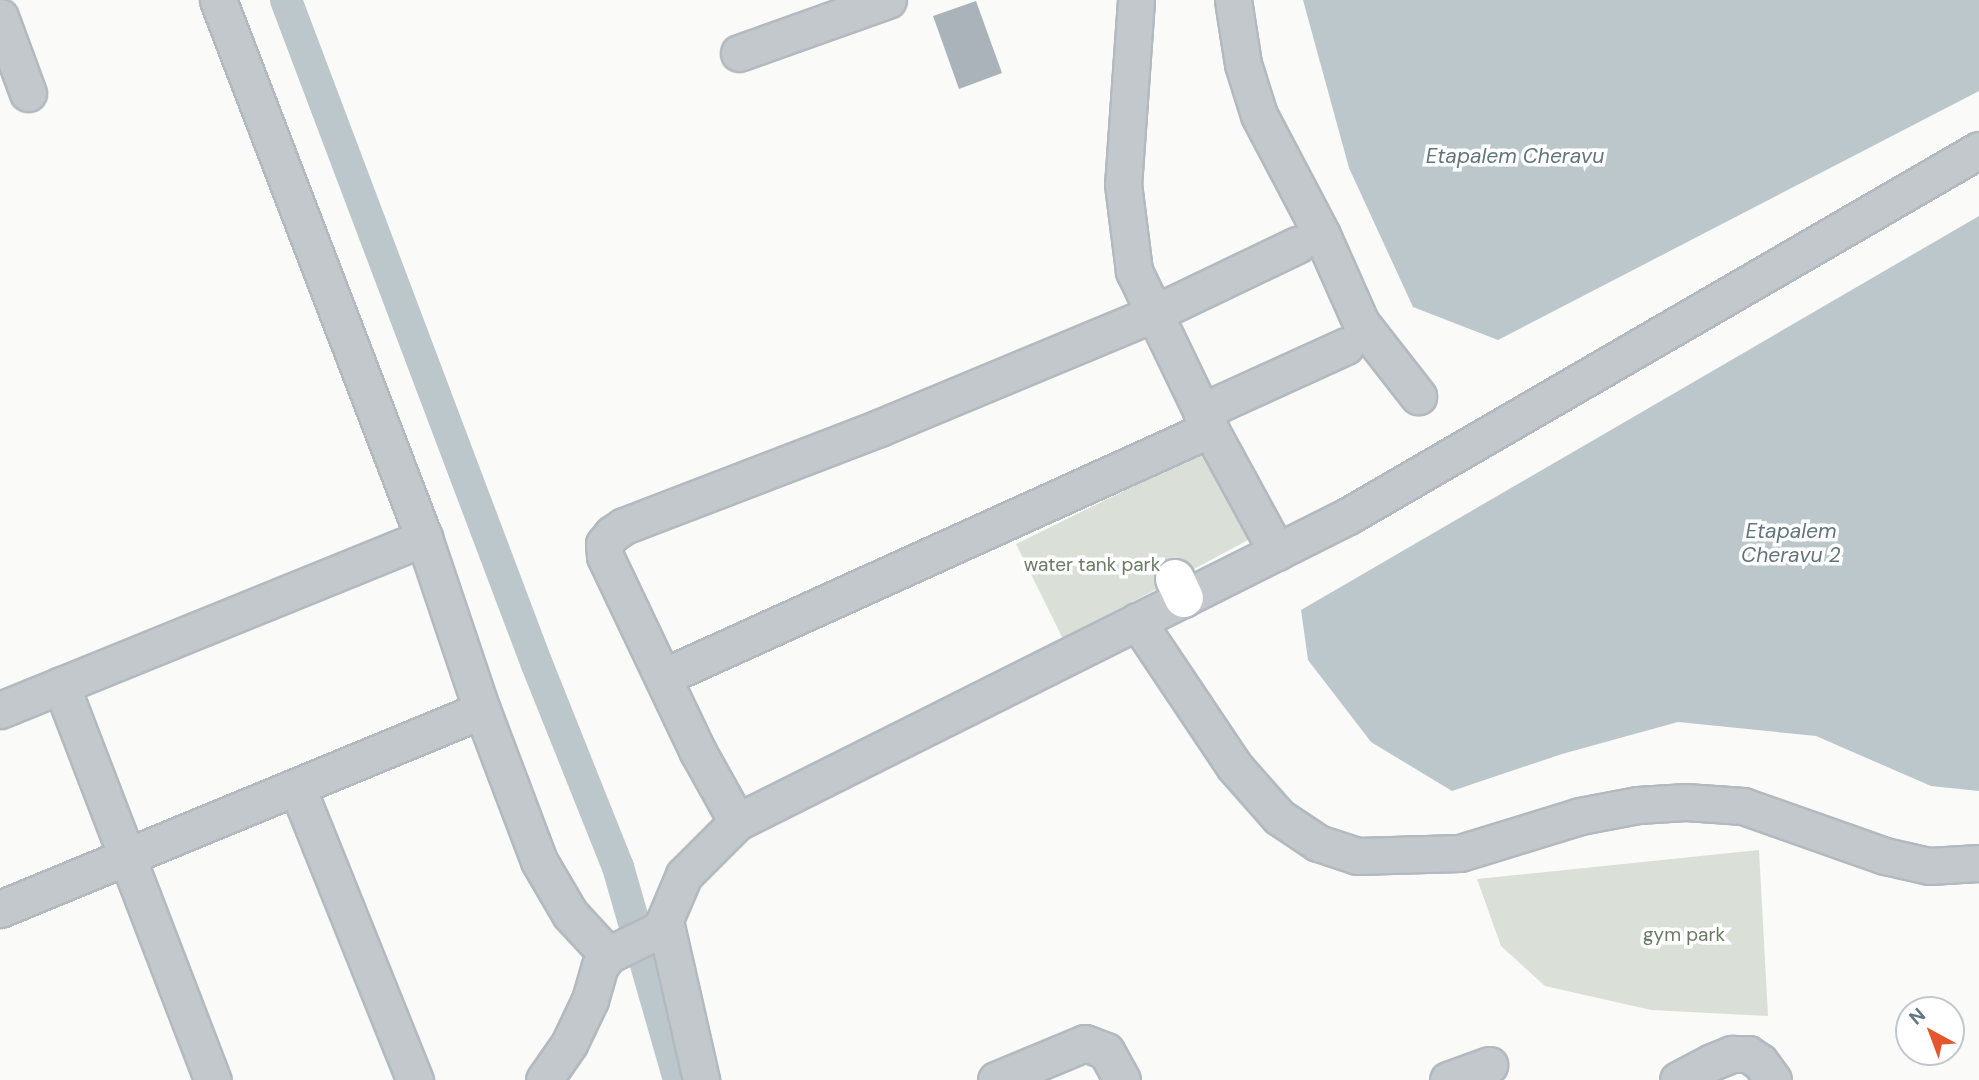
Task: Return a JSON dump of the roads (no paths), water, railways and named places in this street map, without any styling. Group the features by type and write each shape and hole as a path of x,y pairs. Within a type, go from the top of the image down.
{"street":[{"path":"218,0 424,538 482,710 543,870 570,914 637,940 701,1080"},
{"path":"739,54 888,0"},
{"path":"1136,0 1123,184 1134,271 1205,421 1277,552"},
{"path":"1233,0 1243,64 1259,115 1322,235 1361,323 1418,396"},
{"path":"0,17 28,93"},
{"path":"544,1080 569,1044 590,1000 600,967 637,940 684,875 737,822 1137,621 1179,589 1277,552 1576,385 1979,150"},
{"path":"737,822 698,752 605,556 604,544 612,534 624,526 879,428 1153,314 1297,245"},
{"path":"663,677 1205,421 1346,346"},
{"path":"0,710 424,538"},
{"path":"1137,621 1234,766 1279,817 1318,843 1357,856 1460,853 1580,816 1638,805 1686,802 1742,806 1885,856 1929,866 1979,863"},
{"path":"61,685 213,1080"},
{"path":"0,909 482,710"},
{"path":"297,787 415,1080"},
{"path":"996,1080 1085,1043 1106,1051 1122,1080"},
{"path":"1678,1080 1712,1062 1732,1055 1748,1054 1760,1062 1773,1080"},
{"path":"1448,1080 1489,1065"}],"water":[{"name":"Etapalem Cheravu","path":"1303,0 1979,0 1979,91 1498,340 1413,307 1349,168"},
{"name":"Etapalem Cheravu 2","path":"1979,216 1979,791 1931,786 1816,736 1678,722 1562,754 1452,791 1371,742 1308,660 1301,610"}],"waterway":[{"path":"286,0 536,662 618,867 679,1080"}],"park label":[{"name":"water tank park","path":"1092,565"},
{"name":"gym park","path":"1684,935"}]}
